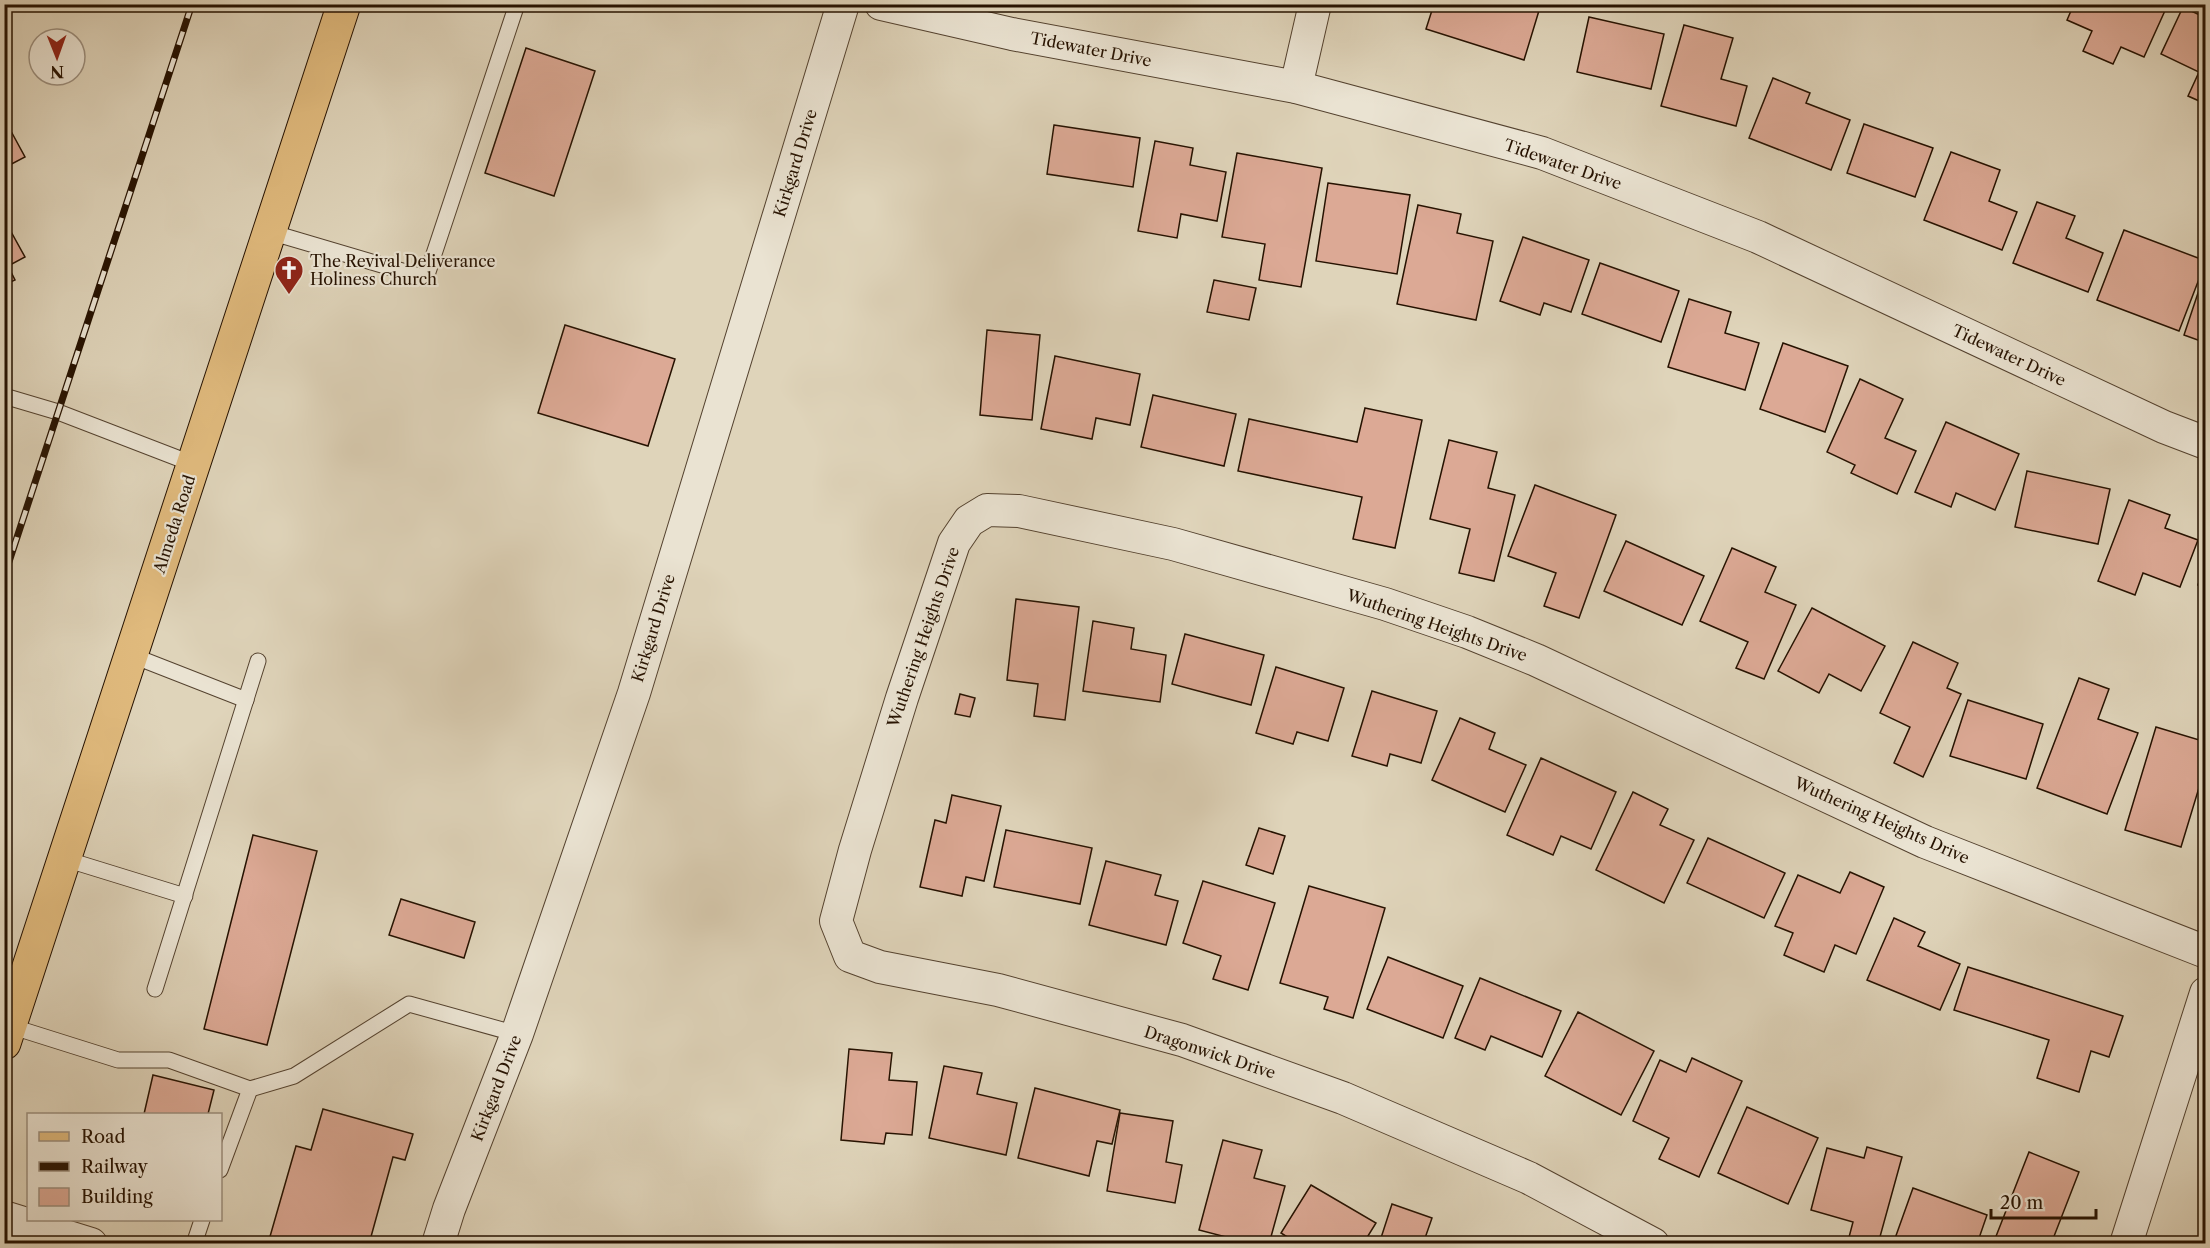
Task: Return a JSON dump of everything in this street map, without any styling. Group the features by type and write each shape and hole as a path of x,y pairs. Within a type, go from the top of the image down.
{"main road":[{"name":"Almeda Road","path":"7,1034 344,4"}],"street":[{"name":"Kirkgard Drive","path":"438,1244 449,1209 517,1034 634,693 843,4"},
{"name":"Tidewater Drive","path":"880,4 1012,34 1296,87 1542,153 1758,237 2164,427 2205,443"},
{"path":"1296,87 1315,4"},
{"name":"Wuthering Heights Drive","path":"855,850 902,698 954,543 969,521 987,510 1019,511 1173,544 1385,604 1467,632 1536,660 1925,842 2205,952"},
{"name":"Dragonwick Drive","path":"855,850 836,921 850,956 880,967 998,990 1182,1040 1343,1098 1529,1178 1653,1244"},
{"path":"2126,1244 2205,993"},
{"path":"4,1217 91,1244"}],"lane":[{"path":"270,232 426,278 517,4"},
{"path":"4,396 58,412 193,464"},
{"path":"131,655 246,700"},
{"path":"155,989 258,661"},
{"path":"65,859 185,896"},
{"path":"7,1034 118,1060 169,1059 250,1089 294,1076 409,1004 517,1034"},
{"path":"222,1165 250,1089"},
{"path":"194,1244 202,1221"}],"building":[{"path":"1434,4 1541,4 1524,60 1426,29"},
{"path":"2038,4 2064,4 2063,10"},
{"path":"2074,4 2168,4 2144,57 2121,47 2113,64 2083,51 2092,31 2067,20"},
{"path":"2183,7 2206,18 2206,104 2188,96 2199,72 2161,54"},
{"path":"1589,17 1664,34 1651,89 1577,72"},
{"path":"1684,25 1733,38 1721,79 1747,86 1736,126 1661,106"},
{"path":"526,48 595,71 554,196 485,173"},
{"path":"1773,78 1810,93 1806,103 1850,120 1831,170 1749,138"},
{"path":"1864,124 1933,148 1915,197 1847,173"},
{"path":"1054,125 1140,138 1133,187 1047,174"},
{"path":"12,133 25,157 4,168 4,137"},
{"path":"1155,141 1193,148 1190,165 1226,172 1217,221 1181,214 1177,238 1138,231"},
{"path":"1951,152 2000,170 1989,201 2017,212 2002,250 1924,220"},
{"path":"1237,153 1322,168 1301,287 1259,280 1265,244 1222,237"},
{"path":"1328,183 1410,195 1397,274 1316,261"},
{"path":"2037,202 2075,216 2066,238 2103,253 2088,292 2013,263"},
{"path":"1418,205 1461,214 1457,233 1493,241 1476,320 1397,304"},
{"path":"4,219 25,257 8,266 15,280 4,285"},
{"path":"2124,230 2206,261 2179,331 2097,300"},
{"path":"1523,237 1589,260 1571,312 1544,303 1540,315 1500,301"},
{"path":"1600,263 1679,291 1661,342 1582,314"},
{"path":"1214,280 1256,288 1249,320 1207,312"},
{"path":"2202,281 2206,282 2206,343 2184,335"},
{"path":"1689,299 1731,312 1725,333 1759,343 1745,390 1668,367"},
{"path":"565,325 675,359 648,446 538,413"},
{"path":"987,330 1040,335 1032,420 980,415"},
{"path":"1783,343 1848,366 1825,432 1760,409"},
{"path":"1055,356 1140,374 1130,425 1096,418 1092,439 1041,429"},
{"path":"1860,379 1903,399 1885,438 1916,451 1897,494 1851,473 1855,465 1827,452"},
{"path":"1153,395 1236,414 1224,466 1141,447"},
{"path":"1365,408 1422,420 1395,548 1353,539 1362,497 1238,471 1249,419 1357,442"},
{"path":"1946,422 2019,454 1995,510 1956,493 1951,507 1915,492"},
{"path":"1449,440 1497,452 1488,488 1515,495 1494,581 1459,573 1470,529 1430,519"},
{"path":"2027,471 2110,489 2098,544 2015,527"},
{"path":"1535,485 1616,515 1579,618 1544,606 1556,573 1508,556"},
{"path":"2129,500 2170,515 2165,528 2198,540 2180,587 2143,573 2135,595 2098,581"},
{"path":"1626,541 1704,576 1682,625 1604,591"},
{"path":"1732,548 1776,567 1765,592 1796,605 1764,679 1736,668 1748,642 1700,621"},
{"path":"2206,559 2206,587 2198,585"},
{"path":"1016,599 1079,607 1065,720 1034,716 1038,684 1007,680"},
{"path":"1812,608 1885,646 1861,691 1829,674 1819,693 1778,671"},
{"path":"1093,621 1134,628 1131,649 1166,655 1160,702 1083,691"},
{"path":"1185,634 1264,655 1251,705 1172,684"},
{"path":"1913,642 1958,663 1947,688 1961,694 1923,777 1894,763 1910,727 1880,713"},
{"path":"1276,667 1344,688 1328,741 1297,732 1293,744 1256,733"},
{"path":"2079,678 2109,689 2098,719 2138,733 2107,814 2037,788"},
{"path":"1372,691 1437,711 1421,763 1390,754 1387,766 1352,756"},
{"path":"960,694 975,698 970,717 955,714"},
{"path":"1968,700 2043,724 2026,779 1950,756"},
{"path":"1460,718 1495,733 1489,749 1526,765 1505,812 1432,780"},
{"path":"2156,727 2206,742 2206,782 2201,781 2181,847 2125,830"},
{"path":"1541,758 1616,792 1591,849 1561,836 1553,855 1507,835"},
{"path":"1633,792 1668,809 1660,825 1694,840 1664,903 1596,870"},
{"path":"952,795 1001,806 984,881 966,877 962,896 920,887 935,820 946,823"},
{"path":"1259,828 1285,836 1273,874 1246,865"},
{"path":"1006,830 1092,848 1080,904 994,887"},
{"path":"253,835 317,851 267,1045 204,1029"},
{"path":"1708,838 1785,873 1764,918 1687,883"},
{"path":"1106,861 1161,875 1155,895 1178,901 1166,945 1089,925"},
{"path":"1850,872 1884,887 1856,954 1835,945 1824,972 1784,955 1793,933 1775,926 1798,875 1840,893"},
{"path":"1203,881 1275,903 1248,990 1213,979 1221,956 1183,943"},
{"path":"1309,886 1385,908 1353,1018 1324,1009 1328,997 1280,983"},
{"path":"401,899 475,922 464,958 389,935"},
{"path":"1894,918 1925,932 1918,946 1960,964 1940,1010 1867,980"},
{"path":"1388,957 1463,986 1443,1038 1367,1009"},
{"path":"1968,967 2123,1016 2109,1057 2091,1051 2079,1092 2037,1078 2049,1040 1954,1010"},
{"path":"1480,978 1561,1011 1542,1057 1491,1036 1485,1050 1455,1038"},
{"path":"1578,1012 1654,1051 1621,1115 1545,1076"},
{"path":"849,1049 892,1053 889,1080 917,1082 912,1135 886,1133 884,1144 841,1140"},
{"path":"1692,1058 1742,1081 1699,1177 1659,1159 1669,1138 1633,1121 1660,1060 1686,1072"},
{"path":"944,1066 982,1073 977,1094 1017,1103 1006,1155 929,1138"},
{"path":"153,1075 214,1090 208,1113 144,1113"},
{"path":"1035,1088 1120,1110 1112,1144 1097,1141 1089,1176 1018,1158"},
{"path":"1747,1107 1818,1138 1788,1204 1718,1173"},
{"path":"323,1109 413,1134 405,1160 393,1157 369,1244 281,1244 269,1240 296,1146 311,1150"},
{"path":"1120,1113 1173,1121 1166,1162 1182,1165 1175,1203 1107,1191"},
{"path":"1223,1140 1262,1150 1254,1178 1285,1186 1269,1244 1229,1244 1230,1238 1199,1230"},
{"path":"1867,1147 1902,1157 1878,1244 1857,1244 1848,1241 1853,1222 1811,1210 1827,1148 1864,1158"},
{"path":"2029,1152 2079,1172 2051,1244 1993,1244"},
{"path":"1311,1185 1376,1223 1363,1244 1298,1244 1281,1233"},
{"path":"1913,1188 1987,1215 1977,1244 1893,1244"},
{"path":"1392,1204 1432,1218 1424,1241 1432,1244 1379,1244"}],"railway":[{"path":"4,577 192,4"}],"place":[{"name":"The Revival Deliverance Holiness Church","path":"289,296"}]}
